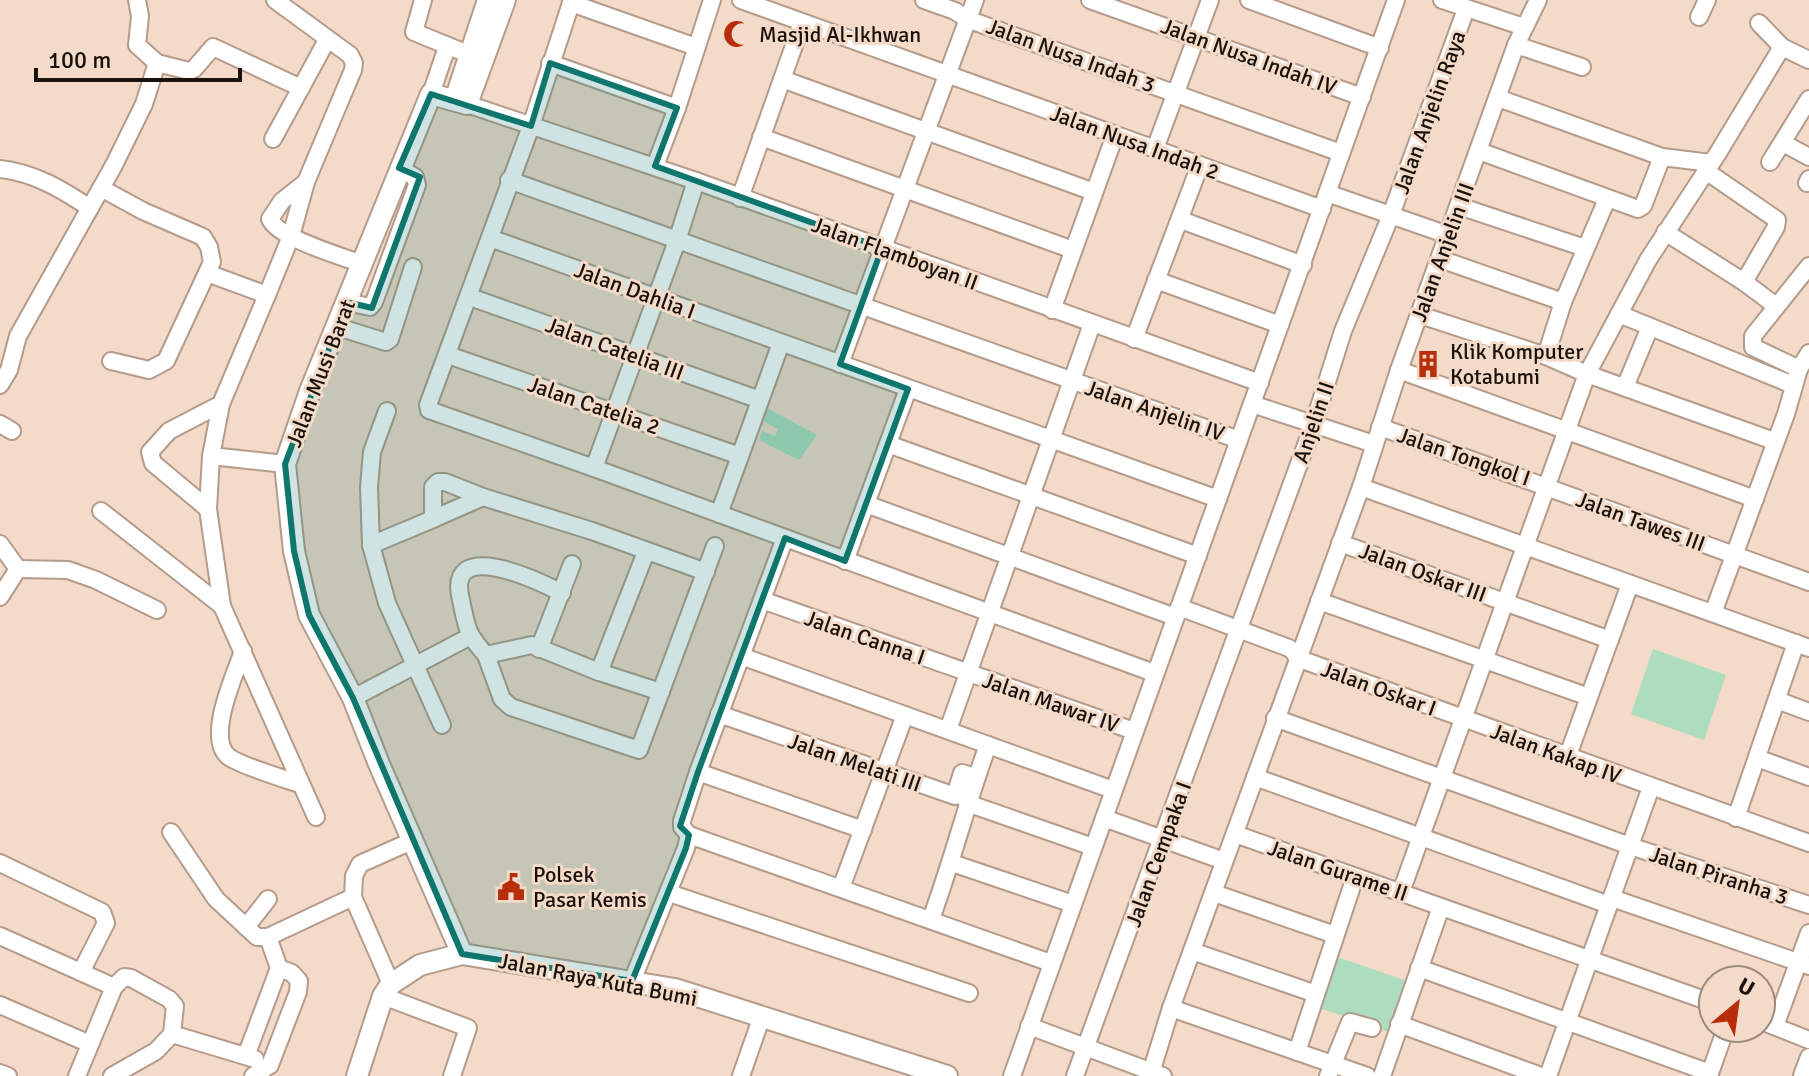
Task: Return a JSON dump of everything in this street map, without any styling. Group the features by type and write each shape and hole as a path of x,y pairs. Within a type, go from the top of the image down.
{"street":[{"path":"137,0 140,16 137,45 157,63 189,71 213,47 301,88"},
{"path":"275,0 350,55 354,63 306,182 291,236 221,404 211,456 208,509 222,606 316,817"},
{"path":"423,0 414,32 468,54"},
{"path":"461,102 468,54 488,0"},
{"path":"461,102 505,0"},
{"path":"655,166 712,0"},
{"name":"Jalan Nusa Indah 2","path":"741,0 762,3 802,23 1200,165 1324,201 1391,215 1448,235"},
{"name":"Jalan Nusa Indah 3","path":"924,0 955,11 967,19 1341,153"},
{"path":"840,364 975,0"},
{"name":"Jalan Nusa Indah IV","path":"1090,0 1362,97"},
{"path":"1155,149 1210,0"},
{"path":"1249,0 1380,48"},
{"path":"1012,1076 1396,0"},
{"path":"1442,0 1524,27"},
{"name":"Jalan Anjelin III","path":"1154,1075 1171,1008 1361,487 1399,370 1516,45 1538,0"},
{"path":"1699,17 1707,0"},
{"path":"696,47 572,2 470,297 428,405 429,410 1154,673"},
{"name":"Jalan Anjelin Raya","path":"1391,215 1466,9"},
{"path":"740,198 802,23"},
{"path":"1759,23 1782,47 1809,60"},
{"path":"273,139 327,40"},
{"path":"1516,45 1582,67"},
{"path":"447,47 431,94 461,102"},
{"path":"1401,892 1587,374 1665,232 1782,47"},
{"path":"0,385 9,370 18,336 144,104 157,63"},
{"path":"550,63 677,108"},
{"path":"782,79 1094,192"},
{"name":"Jalan Musi Barat","path":"431,94 310,391 285,464 294,551 309,615 353,698 462,954"},
{"path":"1498,98 1662,157 1708,167 1777,220 1776,227 1744,282"},
{"path":"1770,162 1809,99"},
{"name":"Jalan Flamboyan II","path":"461,102 655,166 1260,383"},
{"path":"1052,310 1115,135"},
{"path":"761,137 1073,250"},
{"path":"1783,143 1809,157"},
{"path":"1479,151 1640,209 1662,157"},
{"path":"1134,339 1200,165"},
{"path":"347,302 370,307 374,302 417,185 415,177 399,168"},
{"path":"0,169 20,171 53,184 90,208"},
{"name":"Jalan Anjelin IV","path":"509,180 1239,440"},
{"path":"594,468 696,181"},
{"path":"306,182 282,201 270,219 272,225 291,236 362,264"},
{"path":"101,188 143,211 203,237 212,262 166,361 149,370 111,361"},
{"path":"1546,356 1563,302 1607,199"},
{"path":"1459,206 1585,248"},
{"name":"Anjelin II","path":"1239,631 1314,423 1343,331 1391,215"},
{"path":"1181,220 1303,265"},
{"path":"1665,232 1776,306"},
{"name":"Jalan Dahlia I","path":"490,238 1218,499"},
{"path":"1440,259 1563,302"},
{"path":"1796,377 1753,347 1753,336 1809,266"},
{"path":"338,327 386,342 390,339 413,267"},
{"path":"207,273 267,295"},
{"path":"1156,280 1280,325"},
{"name":"Jalan Catelia III","path":"470,297 760,400"},
{"path":"1619,314 1796,377"},
{"path":"1420,315 1546,356 1587,374 1774,441"},
{"path":"948,730 1092,324"},
{"path":"1625,387 1650,327"},
{"path":"719,514 781,343"},
{"path":"1713,613 1786,414 1796,377 1809,353"},
{"name":"Jalan Catelia 2","path":"448,355 740,456"},
{"path":"1399,370 1755,499"},
{"path":"845,561 908,389"},
{"path":"208,509 153,463 150,452 169,431 221,404"},
{"path":"1252,404 1374,444"},
{"path":"387,411 372,452 369,487 371,545 387,603 442,725"},
{"name":"Jalan Tongkol I","path":"1380,427 1547,486"},
{"path":"888,444 1198,556"},
{"path":"211,456 285,464"},
{"path":"433,519 433,487 438,482 445,482 706,572"},
{"name":"Jalan Tawes III","path":"1547,486 1809,582"},
{"path":"1361,487 1803,645 1777,700 1736,818"},
{"path":"371,545 483,497"},
{"name":"Jalan Oskar I","path":"866,504 1009,556 1289,648 1297,658 1462,718"},
{"path":"101,511 222,606"},
{"path":"785,538 698,772 682,827 689,835 1051,963"},
{"name":"Jalan Oskar III","path":"1340,543 1610,640"},
{"path":"0,544 18,569"},
{"path":"562,593 489,566 472,566 460,574 457,584 469,637 486,655 502,699 511,707 639,750 715,546"},
{"path":"599,672 646,552"},
{"path":"539,649 572,564"},
{"path":"0,597 18,569"},
{"path":"18,569 68,570 157,610"},
{"path":"1567,758 1630,584"},
{"name":"Jalan Canna I","path":"762,600 968,673"},
{"path":"1319,601 1589,697"},
{"name":"Jalan Cempaka I","path":"1075,1076 1239,631"},
{"path":"353,698 469,637"},
{"path":"486,655 528,645 661,692"},
{"path":"243,651 219,727 219,744 229,757 300,784"},
{"path":"741,656 1113,790"},
{"name":"Jalan Mawar IV","path":"968,673 1134,731"},
{"path":"1777,700 1809,712"},
{"name":"Jalan Melati III","path":"719,714 955,796 962,773 976,777"},
{"path":"841,888 905,715"},
{"name":"Jalan Piranha 3","path":"1275,718 1630,846 1809,905"},
{"name":"Jalan Kakap IV","path":"1462,718 1809,843"},
{"path":"931,919 952,863 967,803 988,745"},
{"path":"1757,758 1809,777"},
{"path":"698,772 863,830"},
{"path":"1255,777 1610,902 1804,964"},
{"path":"1548,1076 1651,787"},
{"path":"967,803 1093,847"},
{"path":"1104,818 1224,861"},
{"path":"171,832 216,899 257,937 268,937 353,897"},
{"name":"Jalan Gurame II","path":"1235,834 1697,997"},
{"path":"632,981 669,893 689,835"},
{"path":"357,1076 387,990 353,897 354,876 360,864 414,840"},
{"path":"0,863 102,912 106,923 81,972"},
{"path":"952,863 1073,904"},
{"path":"1297,1052 1355,877"},
{"path":"669,893 969,993"},
{"path":"1214,893 1335,935"},
{"path":"246,927 268,899"},
{"path":"1382,1076 1441,907"},
{"path":"1777,1008 1804,964 1809,933"},
{"path":"0,936 114,987"},
{"path":"246,1056 279,968 268,937"},
{"path":"1192,951 1316,994"},
{"name":"Jalan Raya Kuta Bumi","path":"387,990 420,965 462,954 675,989 947,1076"},
{"path":"253,1076 270,1065 298,992 299,981 292,973 279,968"},
{"path":"1419,968 1710,1074 1720,1044"},
{"path":"77,1076 114,987 124,977 131,978 169,999 175,1006 172,1034 156,1051 112,1076"},
{"path":"387,990 468,1028 452,1076"},
{"path":"0,1005 90,1044"},
{"path":"1171,1008 1297,1052 1330,1071 1367,1076"},
{"path":"741,1076 762,1016"},
{"path":"1330,1071 1350,1022 1372,1028"},
{"path":"1399,1024 1541,1076"},
{"path":"1029,1026 1154,1075"},
{"path":"1777,1027 1809,1040"},
{"path":"172,1034 270,1065"},
{"path":"1802,1076 1809,1057"},
{"path":"0,1073 8,1076"}],"highlighted area":[{"path":"550,63 677,108 655,166 882,248 840,364 908,389 845,561 785,538 680,826 689,835 686,848 632,981 462,954 353,698 309,615 294,551 285,464 347,302 372,308 420,177 399,168 431,94 531,126"}],"green space":[{"path":"767,408 817,435 799,460 759,440 762,431 775,436 778,429 761,420"},
{"path":"1653,649 1726,675 1704,740 1631,714"},
{"path":"1337,957 1407,981 1389,1032 1320,1008"}],"place":[{"name":"Masjid Al-Ikhwan","path":"737,34"},
{"name":"Klik Komputer Kotabumi","path":"1428,364"},
{"name":"Polsek Pasar Kemis","path":"511,887"}]}
